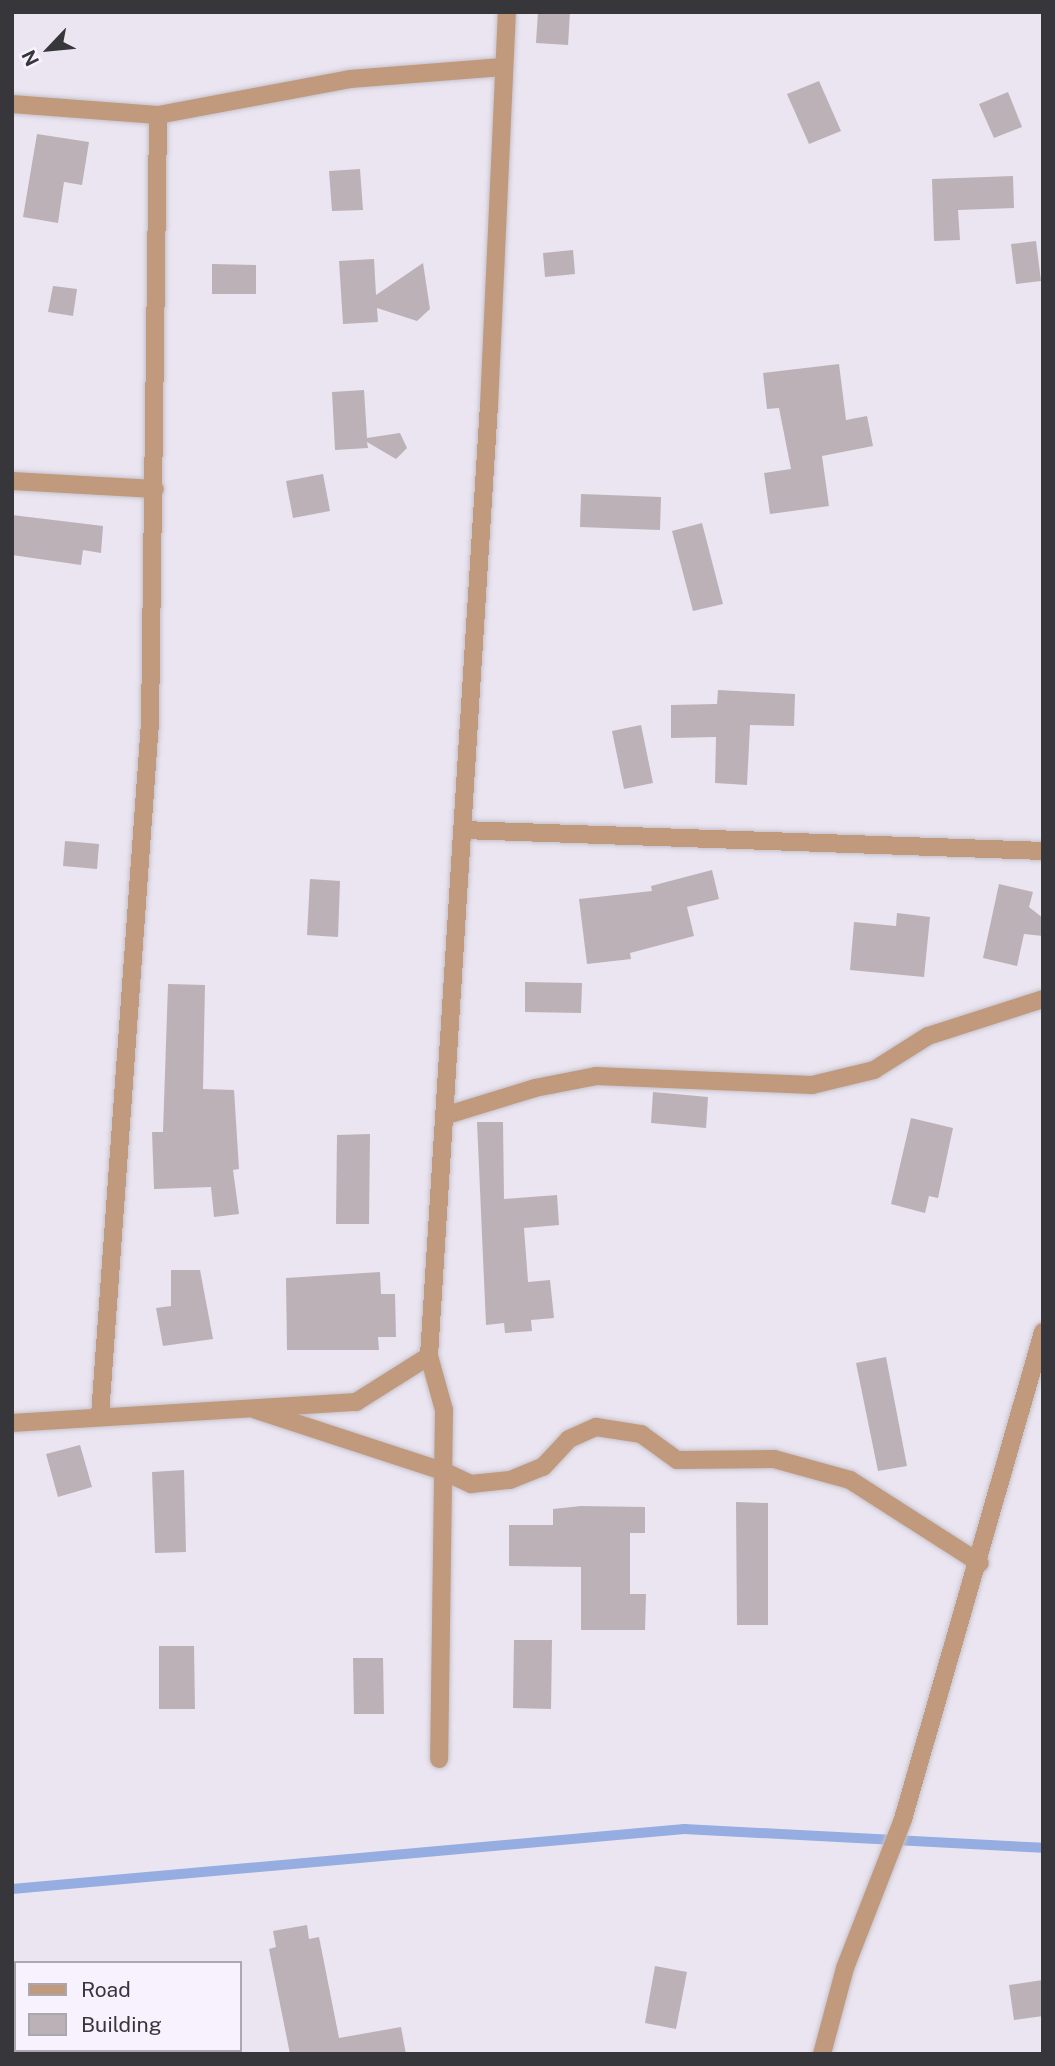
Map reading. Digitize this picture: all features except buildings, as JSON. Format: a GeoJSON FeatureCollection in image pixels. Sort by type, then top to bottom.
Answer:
{"type":"FeatureCollection","features":[{"type":"Feature","properties":{"kind":"street"},"geometry":{"type":"LineString","coordinates":[[439,1759],[444,1410],[429,1356],[489,406],[507,12]]}},
{"type":"Feature","properties":{"kind":"street"},"geometry":{"type":"LineString","coordinates":[[12,104],[158,115],[350,79],[503,67]]}},
{"type":"Feature","properties":{"kind":"street"},"geometry":{"type":"LineString","coordinates":[[100,1415],[150,722],[158,115]]}},
{"type":"Feature","properties":{"kind":"street"},"geometry":{"type":"LineString","coordinates":[[12,481],[155,489]]}},
{"type":"Feature","properties":{"kind":"street"},"geometry":{"type":"LineString","coordinates":[[463,830],[1043,851]]}},
{"type":"Feature","properties":{"kind":"street"},"geometry":{"type":"LineString","coordinates":[[444,1116],[535,1088],[596,1076],[812,1085],[874,1070],[928,1035],[1043,999]]}},
{"type":"Feature","properties":{"kind":"street"},"geometry":{"type":"LineString","coordinates":[[822,2054],[845,1968],[903,1819],[980,1563],[1043,1332]]}},
{"type":"Feature","properties":{"kind":"street"},"geometry":{"type":"LineString","coordinates":[[12,1423],[100,1415],[356,1402],[429,1356]]}},
{"type":"Feature","properties":{"kind":"street"},"geometry":{"type":"LineString","coordinates":[[248,1407],[443,1471],[471,1484],[510,1480],[543,1467],[569,1438],[596,1427],[641,1434],[677,1460],[774,1459],[850,1480],[980,1563]]}},
{"type":"Feature","properties":{"kind":"waterway"},"geometry":{"type":"LineString","coordinates":[[12,1889],[684,1829],[1043,1848]]}}]}
